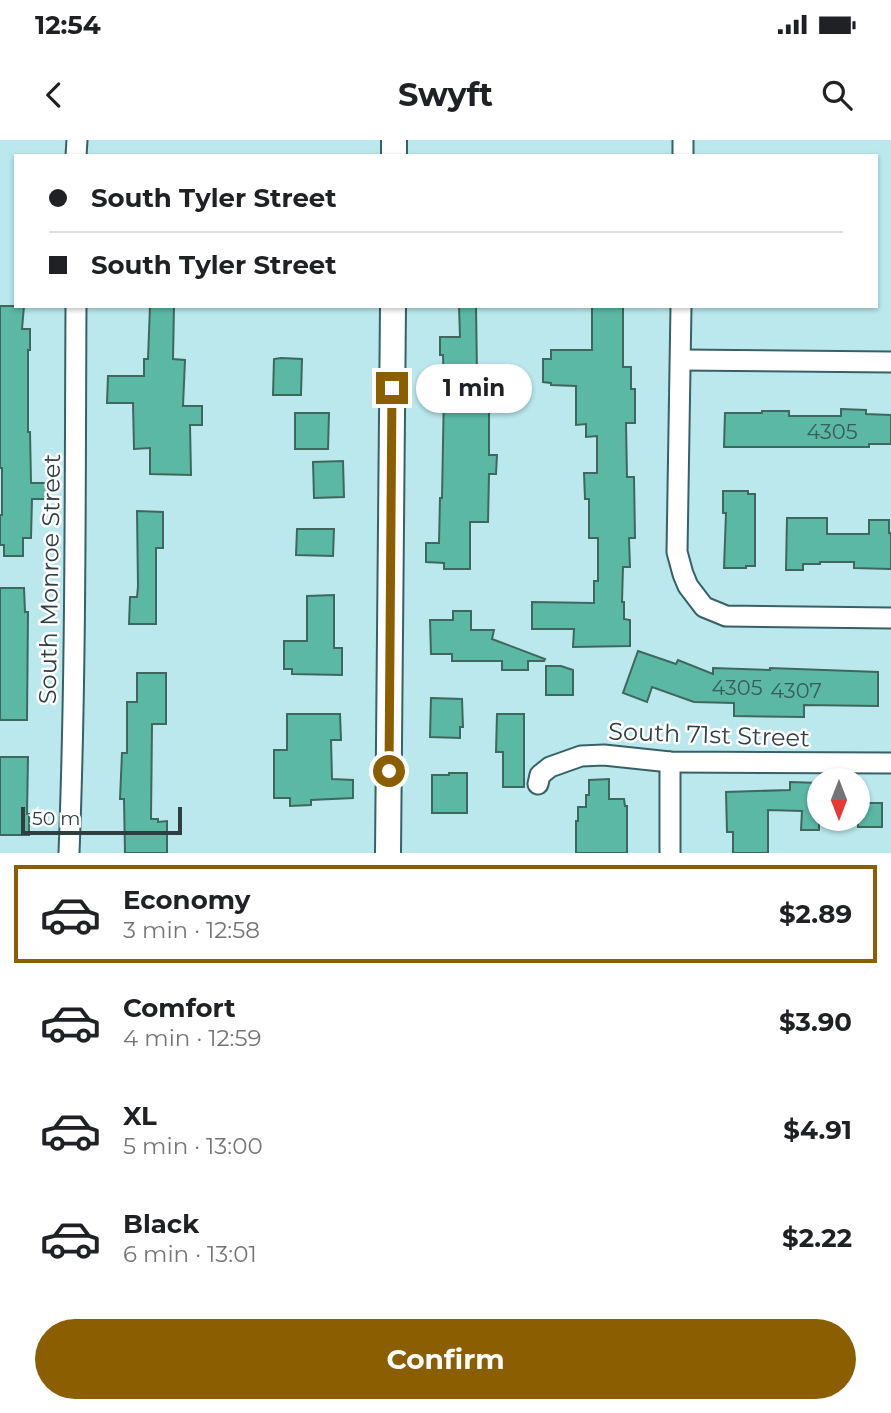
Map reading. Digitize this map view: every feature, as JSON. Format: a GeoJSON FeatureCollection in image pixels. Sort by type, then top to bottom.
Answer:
{"type":"FeatureCollection","features":[{"type":"Feature","properties":{"kind":"street","name":"South Monroe Street"},"geometry":{"type":"LineString","coordinates":[[69,853],[74,636],[76,308]]}},
{"type":"Feature","properties":{"kind":"street"},"geometry":{"type":"LineString","coordinates":[[388,853],[393,308]]}},
{"type":"Feature","properties":{"kind":"street"},"geometry":{"type":"LineString","coordinates":[[681,308],[677,552],[688,586],[704,607],[726,616],[891,618]]}},
{"type":"Feature","properties":{"kind":"street"},"geometry":{"type":"LineString","coordinates":[[681,360],[891,362]]}},
{"type":"Feature","properties":{"kind":"street","name":"South 71st Street"},"geometry":{"type":"LineString","coordinates":[[537,784],[540,775],[550,767],[581,756],[604,755],[670,762],[891,763]]}},
{"type":"Feature","properties":{"kind":"street"},"geometry":{"type":"LineString","coordinates":[[670,762],[670,853]]}},
{"type":"Feature","properties":{"kind":"building"},"geometry":{"type":"Polygon","coordinates":[[[0,306],[14,306],[24,308],[22,329],[30,329],[28,432],[31,483],[47,483],[47,499],[32,499],[31,538],[23,538],[23,556],[4,556],[4,545],[0,545],[0,306]]]}},
{"type":"Feature","properties":{"kind":"building"},"geometry":{"type":"Polygon","coordinates":[[[150,308],[174,308],[173,359],[185,360],[183,406],[202,406],[202,425],[190,425],[191,475],[150,474],[150,448],[134,449],[133,403],[107,403],[108,376],[144,376],[144,359],[148,359],[150,308]]]}},
{"type":"Feature","properties":{"kind":"building"},"geometry":{"type":"Polygon","coordinates":[[[459,308],[476,308],[477,375],[485,375],[485,407],[489,407],[489,455],[497,455],[496,474],[489,474],[488,522],[470,522],[470,569],[444,569],[444,563],[426,562],[426,543],[439,543],[442,498],[444,389],[440,337],[460,337],[459,308]]]}},
{"type":"Feature","properties":{"kind":"building"},"geometry":{"type":"Polygon","coordinates":[[[592,308],[623,308],[623,367],[631,367],[631,389],[635,389],[635,423],[626,423],[627,477],[634,477],[635,538],[629,538],[630,567],[623,567],[622,602],[624,619],[630,620],[630,646],[573,647],[574,629],[532,629],[532,602],[594,603],[594,581],[598,581],[598,538],[589,538],[589,499],[585,499],[584,473],[597,473],[597,436],[586,437],[586,424],[576,425],[576,386],[543,382],[543,359],[551,359],[551,350],[592,350],[592,308]]]}},
{"type":"Feature","properties":{"kind":"building"},"geometry":{"type":"Polygon","coordinates":[[[274,359],[302,359],[301,395],[273,395],[274,359]]]}},
{"type":"Feature","properties":{"kind":"building"},"geometry":{"type":"Polygon","coordinates":[[[841,409],[891,415],[891,444],[869,444],[869,447],[724,447],[725,413],[789,411],[789,416],[841,416],[841,409]]]}},
{"type":"Feature","properties":{"kind":"building"},"geometry":{"type":"Polygon","coordinates":[[[295,413],[329,413],[328,449],[295,449],[295,413]]]}},
{"type":"Feature","properties":{"kind":"building"},"geometry":{"type":"Polygon","coordinates":[[[343,461],[344,497],[314,498],[313,462],[343,461]]]}},
{"type":"Feature","properties":{"kind":"building"},"geometry":{"type":"Polygon","coordinates":[[[723,491],[748,491],[748,494],[755,494],[755,566],[724,568],[726,513],[723,513],[723,491]]]}},
{"type":"Feature","properties":{"kind":"building"},"geometry":{"type":"Polygon","coordinates":[[[137,511],[163,512],[163,548],[156,548],[156,624],[129,624],[130,597],[137,597],[138,586],[137,511]]]}},
{"type":"Feature","properties":{"kind":"building"},"geometry":{"type":"Polygon","coordinates":[[[787,518],[827,518],[827,534],[869,534],[869,520],[889,520],[891,569],[854,568],[854,562],[820,562],[803,564],[803,570],[786,570],[787,518]]]}},
{"type":"Feature","properties":{"kind":"building"},"geometry":{"type":"Polygon","coordinates":[[[297,529],[334,529],[333,556],[296,555],[297,529]]]}},
{"type":"Feature","properties":{"kind":"building"},"geometry":{"type":"Polygon","coordinates":[[[0,588],[24,588],[25,612],[28,612],[27,720],[0,720],[0,588]]]}},
{"type":"Feature","properties":{"kind":"building"},"geometry":{"type":"Polygon","coordinates":[[[334,595],[334,648],[342,648],[342,675],[292,674],[292,669],[284,669],[284,641],[307,641],[307,596],[334,595]]]}},
{"type":"Feature","properties":{"kind":"building"},"geometry":{"type":"Polygon","coordinates":[[[453,611],[471,611],[471,630],[494,630],[492,639],[545,659],[544,661],[528,661],[528,670],[502,670],[502,661],[452,661],[452,654],[431,654],[430,620],[453,620],[453,611]]]}},
{"type":"Feature","properties":{"kind":"building"},"geometry":{"type":"Polygon","coordinates":[[[638,651],[676,664],[678,660],[713,674],[713,668],[878,672],[878,706],[804,705],[804,717],[734,716],[734,703],[694,702],[652,687],[647,702],[623,693],[638,651]]]}},
{"type":"Feature","properties":{"kind":"building"},"geometry":{"type":"Polygon","coordinates":[[[546,666],[561,666],[573,670],[573,695],[546,695],[546,666]]]}},
{"type":"Feature","properties":{"kind":"building"},"geometry":{"type":"Polygon","coordinates":[[[137,673],[166,673],[166,724],[152,724],[151,819],[158,819],[158,822],[167,821],[167,853],[125,853],[124,799],[120,799],[122,753],[127,753],[127,702],[137,702],[137,673]]]}},
{"type":"Feature","properties":{"kind":"building"},"geometry":{"type":"Polygon","coordinates":[[[431,698],[462,699],[463,727],[460,727],[460,738],[430,737],[431,698]]]}},
{"type":"Feature","properties":{"kind":"building"},"geometry":{"type":"Polygon","coordinates":[[[287,714],[340,714],[341,740],[331,740],[332,779],[353,780],[353,798],[311,800],[311,805],[290,806],[290,798],[274,798],[274,750],[287,750],[287,714]]]}},
{"type":"Feature","properties":{"kind":"building"},"geometry":{"type":"Polygon","coordinates":[[[497,714],[524,714],[524,787],[503,787],[503,752],[496,752],[497,714]]]}},
{"type":"Feature","properties":{"kind":"building"},"geometry":{"type":"Polygon","coordinates":[[[0,757],[28,757],[29,835],[0,835],[0,757]]]}},
{"type":"Feature","properties":{"kind":"building"},"geometry":{"type":"Polygon","coordinates":[[[467,773],[467,813],[432,813],[432,775],[467,773]]]}},
{"type":"Feature","properties":{"kind":"building"},"geometry":{"type":"Polygon","coordinates":[[[609,779],[609,799],[624,799],[627,806],[627,853],[576,853],[578,807],[586,807],[589,780],[609,779]]]}},
{"type":"Feature","properties":{"kind":"building"},"geometry":{"type":"Polygon","coordinates":[[[790,782],[807,783],[807,830],[801,830],[802,811],[768,810],[768,853],[733,853],[733,832],[727,832],[726,792],[790,790],[790,782]]]}},
{"type":"Feature","properties":{"kind":"building"},"geometry":{"type":"Polygon","coordinates":[[[870,803],[882,803],[882,827],[870,827],[870,803]]]}},
{"type":"Feature","properties":{"kind":"route"},"geometry":{"type":"LineString","coordinates":[[389,771],[392,388]]}}]}
